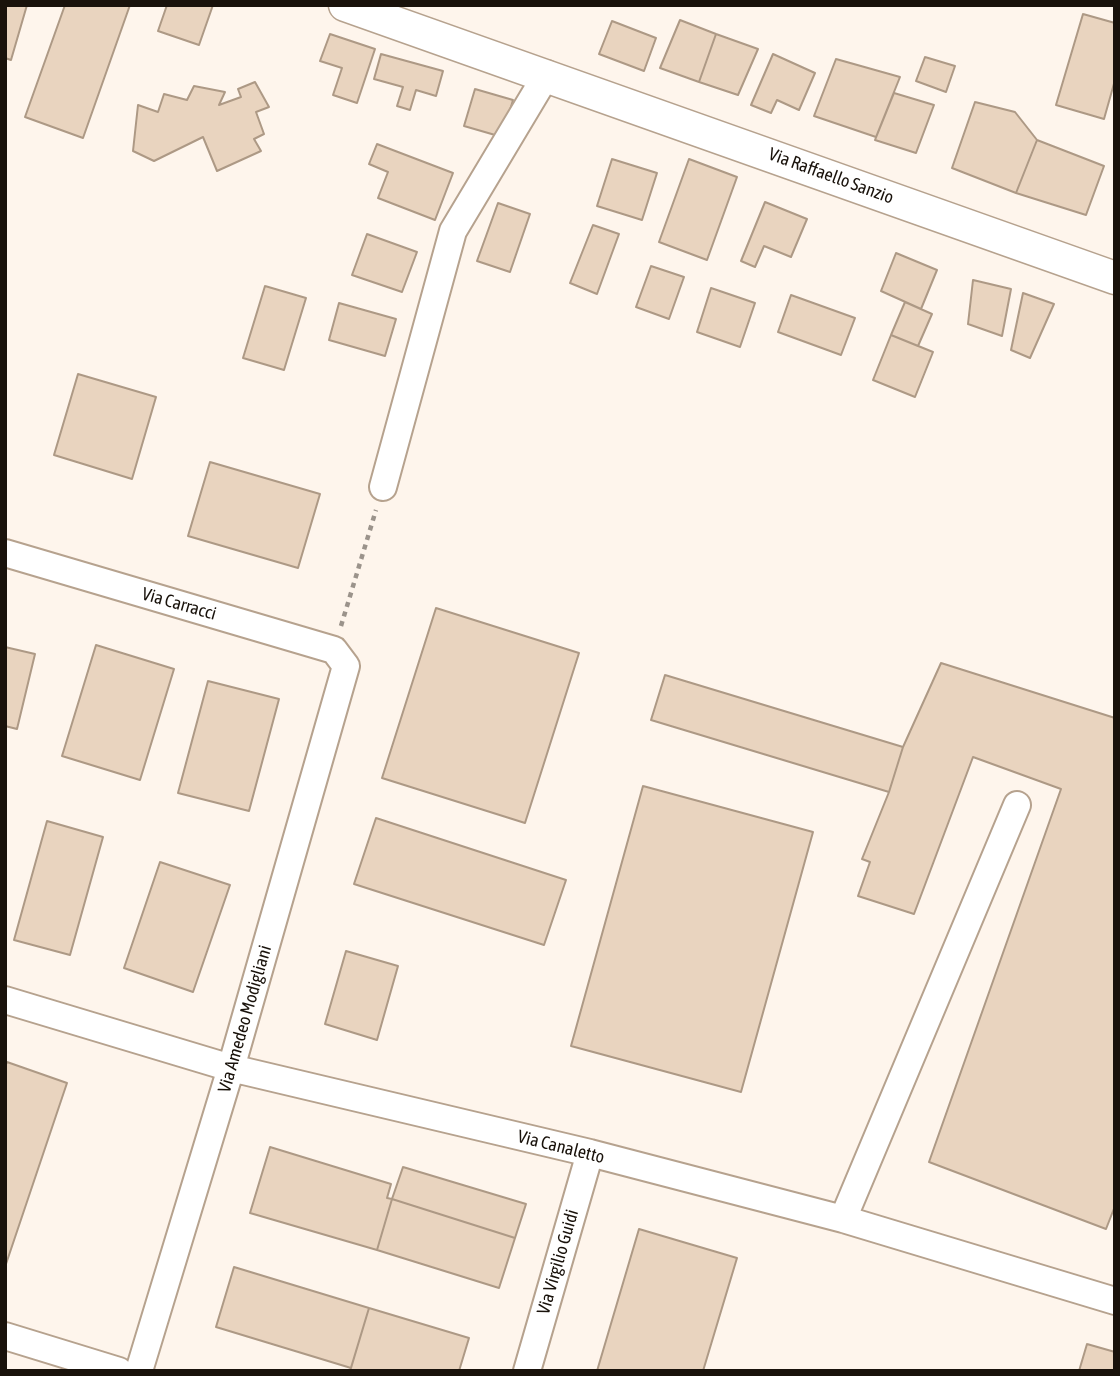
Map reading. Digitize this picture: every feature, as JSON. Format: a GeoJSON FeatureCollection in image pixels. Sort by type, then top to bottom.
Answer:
{"type":"FeatureCollection","features":[{"type":"Feature","properties":{"kind":"main road","name":"Via Raffaello Sanzio"},"geometry":{"type":"LineString","coordinates":[[345,5],[379,11],[1115,278]]}},
{"type":"Feature","properties":{"kind":"street"},"geometry":{"type":"LineString","coordinates":[[383,487],[453,231],[547,74]]}},
{"type":"Feature","properties":{"kind":"street","name":"Via Carracci"},"geometry":{"type":"LineString","coordinates":[[5,553],[340,658]]}},
{"type":"Feature","properties":{"kind":"street","name":"Via Amedeo Modigliani"},"geometry":{"type":"LineString","coordinates":[[139,1371],[231,1068],[340,658]]}},
{"type":"Feature","properties":{"kind":"street"},"geometry":{"type":"LineString","coordinates":[[843,1219],[1017,805]]}},
{"type":"Feature","properties":{"kind":"street","name":"Via Canaletto"},"geometry":{"type":"LineString","coordinates":[[5,1000],[231,1068],[590,1153],[843,1219],[1115,1301]]}},
{"type":"Feature","properties":{"kind":"street","name":"Via Virgilio Guidi"},"geometry":{"type":"LineString","coordinates":[[527,1371],[590,1153]]}},
{"type":"Feature","properties":{"kind":"street"},"geometry":{"type":"LineString","coordinates":[[5,1336],[119,1371]]}},
{"type":"Feature","properties":{"kind":"path"},"geometry":{"type":"LineString","coordinates":[[340,658],[383,487]]}},
{"type":"Feature","properties":{"kind":"building"},"geometry":{"type":"Polygon","coordinates":[[[5,5],[27,5],[11,60],[5,58],[5,5]]]}},
{"type":"Feature","properties":{"kind":"building"},"geometry":{"type":"Polygon","coordinates":[[[65,5],[130,5],[83,138],[25,117],[65,5]]]}},
{"type":"Feature","properties":{"kind":"building"},"geometry":{"type":"Polygon","coordinates":[[[167,5],[213,5],[199,45],[158,31],[167,5]]]}},
{"type":"Feature","properties":{"kind":"building"},"geometry":{"type":"Polygon","coordinates":[[[1083,14],[1115,23],[1115,80],[1104,119],[1056,105],[1083,14]]]}},
{"type":"Feature","properties":{"kind":"building"},"geometry":{"type":"Polygon","coordinates":[[[680,20],[716,34],[699,82],[660,68],[680,20]]]}},
{"type":"Feature","properties":{"kind":"building"},"geometry":{"type":"Polygon","coordinates":[[[612,21],[656,38],[644,71],[599,54],[612,21]]]}},
{"type":"Feature","properties":{"kind":"building"},"geometry":{"type":"Polygon","coordinates":[[[330,34],[375,49],[357,103],[333,95],[342,68],[320,61],[330,34]]]}},
{"type":"Feature","properties":{"kind":"building"},"geometry":{"type":"Polygon","coordinates":[[[716,34],[758,49],[738,95],[699,82],[716,34]]]}},
{"type":"Feature","properties":{"kind":"building"},"geometry":{"type":"Polygon","coordinates":[[[381,54],[443,71],[436,96],[416,90],[410,110],[397,106],[403,87],[374,79],[381,54]]]}},
{"type":"Feature","properties":{"kind":"building"},"geometry":{"type":"Polygon","coordinates":[[[773,54],[815,73],[799,110],[777,100],[771,113],[751,105],[773,54]]]}},
{"type":"Feature","properties":{"kind":"building"},"geometry":{"type":"Polygon","coordinates":[[[925,57],[955,66],[946,92],[916,81],[925,57]]]}},
{"type":"Feature","properties":{"kind":"building"},"geometry":{"type":"Polygon","coordinates":[[[836,59],[900,77],[876,137],[814,116],[836,59]]]}},
{"type":"Feature","properties":{"kind":"building"},"geometry":{"type":"Polygon","coordinates":[[[255,82],[269,107],[256,112],[264,134],[254,139],[261,151],[217,171],[203,137],[154,161],[133,151],[138,105],[158,112],[164,94],[187,100],[194,86],[225,92],[219,105],[241,97],[238,89],[255,82]]]}},
{"type":"Feature","properties":{"kind":"building"},"geometry":{"type":"Polygon","coordinates":[[[475,89],[513,100],[502,137],[464,126],[475,89]]]}},
{"type":"Feature","properties":{"kind":"building"},"geometry":{"type":"Polygon","coordinates":[[[894,93],[934,105],[916,153],[875,140],[894,93]]]}},
{"type":"Feature","properties":{"kind":"building"},"geometry":{"type":"Polygon","coordinates":[[[975,102],[1015,112],[1037,140],[1016,193],[952,168],[975,102]]]}},
{"type":"Feature","properties":{"kind":"building"},"geometry":{"type":"Polygon","coordinates":[[[1037,140],[1104,166],[1086,215],[1016,193],[1037,140]]]}},
{"type":"Feature","properties":{"kind":"building"},"geometry":{"type":"Polygon","coordinates":[[[377,144],[453,173],[435,220],[378,198],[388,172],[369,164],[377,144]]]}},
{"type":"Feature","properties":{"kind":"building"},"geometry":{"type":"Polygon","coordinates":[[[612,159],[657,173],[642,220],[597,206],[612,159]]]}},
{"type":"Feature","properties":{"kind":"building"},"geometry":{"type":"Polygon","coordinates":[[[689,159],[737,177],[707,260],[659,242],[689,159]]]}},
{"type":"Feature","properties":{"kind":"building"},"geometry":{"type":"Polygon","coordinates":[[[765,202],[807,219],[791,257],[764,246],[755,267],[741,261],[765,202]]]}},
{"type":"Feature","properties":{"kind":"building"},"geometry":{"type":"Polygon","coordinates":[[[498,203],[530,214],[510,272],[477,261],[498,203]]]}},
{"type":"Feature","properties":{"kind":"building"},"geometry":{"type":"Polygon","coordinates":[[[593,225],[619,234],[597,294],[570,283],[593,225]]]}},
{"type":"Feature","properties":{"kind":"building"},"geometry":{"type":"Polygon","coordinates":[[[367,234],[417,252],[402,292],[352,275],[367,234]]]}},
{"type":"Feature","properties":{"kind":"building"},"geometry":{"type":"Polygon","coordinates":[[[896,253],[937,270],[921,309],[881,291],[896,253]]]}},
{"type":"Feature","properties":{"kind":"building"},"geometry":{"type":"Polygon","coordinates":[[[651,266],[684,277],[669,319],[636,307],[651,266]]]}},
{"type":"Feature","properties":{"kind":"building"},"geometry":{"type":"Polygon","coordinates":[[[973,280],[1011,289],[1002,336],[968,324],[973,280]]]}},
{"type":"Feature","properties":{"kind":"building"},"geometry":{"type":"Polygon","coordinates":[[[265,286],[306,298],[284,370],[243,358],[265,286]]]}},
{"type":"Feature","properties":{"kind":"building"},"geometry":{"type":"Polygon","coordinates":[[[711,288],[755,303],[740,347],[697,332],[711,288]]]}},
{"type":"Feature","properties":{"kind":"building"},"geometry":{"type":"Polygon","coordinates":[[[1023,293],[1054,304],[1030,358],[1011,350],[1023,293]]]}},
{"type":"Feature","properties":{"kind":"building"},"geometry":{"type":"Polygon","coordinates":[[[791,295],[855,318],[841,355],[778,332],[791,295]]]}},
{"type":"Feature","properties":{"kind":"building"},"geometry":{"type":"Polygon","coordinates":[[[905,302],[932,314],[918,346],[891,335],[905,302]]]}},
{"type":"Feature","properties":{"kind":"building"},"geometry":{"type":"Polygon","coordinates":[[[339,303],[396,319],[385,356],[329,340],[339,303]]]}},
{"type":"Feature","properties":{"kind":"building"},"geometry":{"type":"Polygon","coordinates":[[[891,335],[933,352],[915,397],[873,380],[891,335]]]}},
{"type":"Feature","properties":{"kind":"building"},"geometry":{"type":"Polygon","coordinates":[[[78,374],[156,397],[132,479],[54,455],[78,374]]]}},
{"type":"Feature","properties":{"kind":"building"},"geometry":{"type":"Polygon","coordinates":[[[210,462],[320,494],[298,568],[188,536],[210,462]]]}},
{"type":"Feature","properties":{"kind":"building"},"geometry":{"type":"Polygon","coordinates":[[[436,608],[579,653],[525,823],[382,778],[436,608]]]}},
{"type":"Feature","properties":{"kind":"building"},"geometry":{"type":"Polygon","coordinates":[[[96,645],[174,669],[140,780],[62,756],[96,645]]]}},
{"type":"Feature","properties":{"kind":"building"},"geometry":{"type":"Polygon","coordinates":[[[5,647],[35,654],[17,729],[5,726],[5,647]]]}},
{"type":"Feature","properties":{"kind":"building"},"geometry":{"type":"Polygon","coordinates":[[[941,663],[1115,718],[1115,1206],[1106,1229],[929,1162],[1061,789],[973,757],[914,914],[858,896],[870,862],[862,859],[889,792],[903,747],[941,663]]]}},
{"type":"Feature","properties":{"kind":"building"},"geometry":{"type":"Polygon","coordinates":[[[665,675],[903,747],[889,792],[651,720],[665,675]]]}},
{"type":"Feature","properties":{"kind":"building"},"geometry":{"type":"Polygon","coordinates":[[[208,681],[279,699],[249,811],[178,793],[208,681]]]}},
{"type":"Feature","properties":{"kind":"building"},"geometry":{"type":"Polygon","coordinates":[[[643,786],[813,832],[741,1092],[571,1046],[643,786]]]}},
{"type":"Feature","properties":{"kind":"building"},"geometry":{"type":"Polygon","coordinates":[[[376,818],[566,880],[544,945],[354,884],[376,818]]]}},
{"type":"Feature","properties":{"kind":"building"},"geometry":{"type":"Polygon","coordinates":[[[47,821],[103,837],[70,955],[14,940],[47,821]]]}},
{"type":"Feature","properties":{"kind":"building"},"geometry":{"type":"Polygon","coordinates":[[[160,862],[230,885],[193,992],[124,968],[160,862]]]}},
{"type":"Feature","properties":{"kind":"building"},"geometry":{"type":"Polygon","coordinates":[[[346,951],[398,966],[377,1040],[325,1024],[346,951]]]}},
{"type":"Feature","properties":{"kind":"building"},"geometry":{"type":"Polygon","coordinates":[[[7,1062],[67,1083],[6,1264],[5,1067],[7,1062]]]}},
{"type":"Feature","properties":{"kind":"building"},"geometry":{"type":"Polygon","coordinates":[[[270,1147],[391,1184],[387,1198],[392,1199],[377,1250],[250,1213],[270,1147]]]}},
{"type":"Feature","properties":{"kind":"building"},"geometry":{"type":"Polygon","coordinates":[[[403,1167],[526,1204],[515,1238],[392,1199],[403,1167]]]}},
{"type":"Feature","properties":{"kind":"building"},"geometry":{"type":"Polygon","coordinates":[[[392,1199],[515,1238],[499,1288],[377,1250],[392,1199]]]}},
{"type":"Feature","properties":{"kind":"building"},"geometry":{"type":"Polygon","coordinates":[[[639,1229],[737,1258],[703,1371],[597,1371],[639,1229]]]}},
{"type":"Feature","properties":{"kind":"building"},"geometry":{"type":"Polygon","coordinates":[[[234,1267],[369,1308],[351,1368],[216,1327],[234,1267]]]}},
{"type":"Feature","properties":{"kind":"building"},"geometry":{"type":"Polygon","coordinates":[[[369,1308],[469,1338],[459,1371],[350,1371],[369,1308]]]}},
{"type":"Feature","properties":{"kind":"building"},"geometry":{"type":"Polygon","coordinates":[[[1087,1344],[1115,1352],[1115,1371],[1079,1371],[1087,1344]]]}}]}
